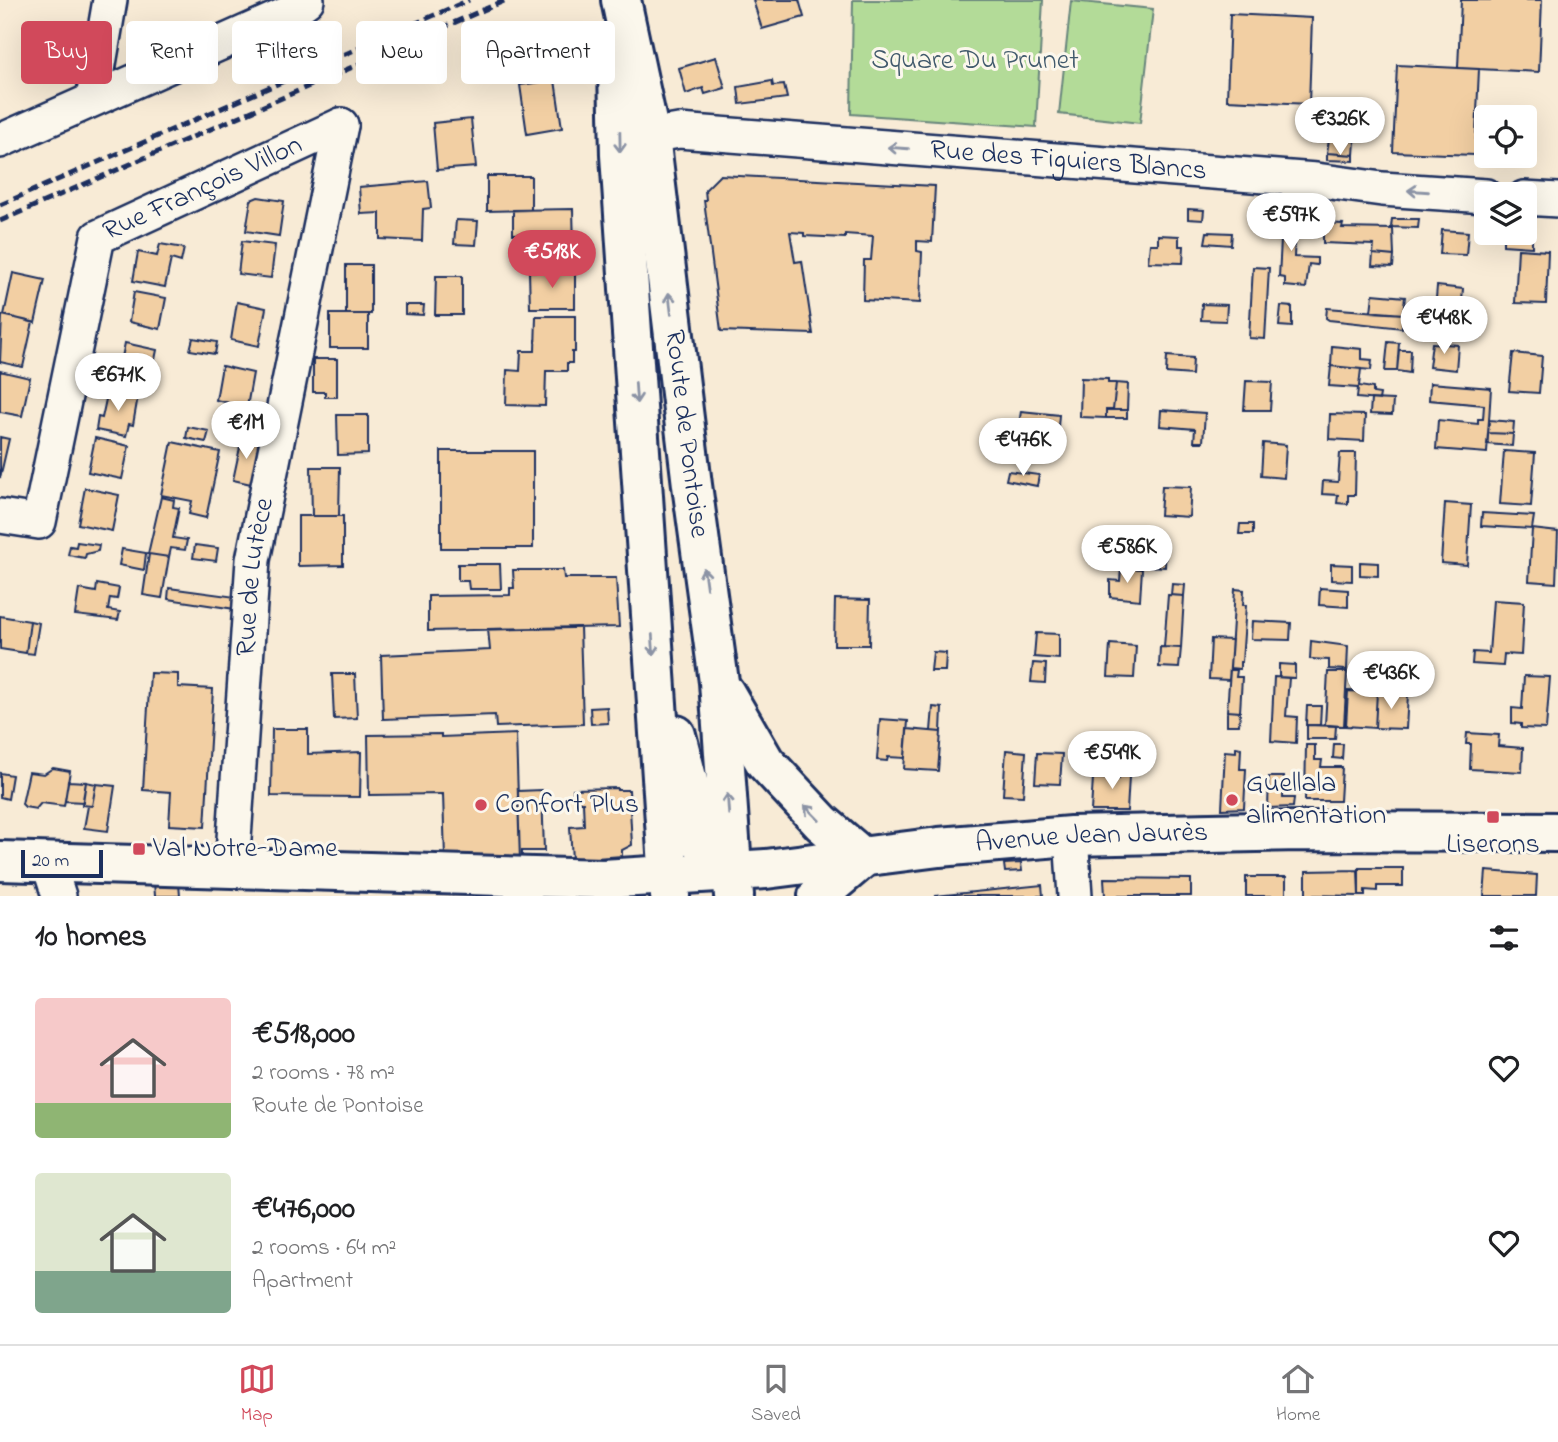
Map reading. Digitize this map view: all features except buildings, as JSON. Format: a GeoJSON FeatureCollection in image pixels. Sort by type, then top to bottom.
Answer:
{"type":"FeatureCollection","features":[{"type":"Feature","properties":{"kind":"main road","name":"Route de Pontoise"},"geometry":{"type":"LineString","coordinates":[[619,0],[650,136],[692,485],[719,681],[733,884]]}},
{"type":"Feature","properties":{"kind":"main road","name":"Route de Pontoise"},"geometry":{"type":"LineString","coordinates":[[619,0],[620,155],[670,891]]}},
{"type":"Feature","properties":{"kind":"main road"},"geometry":{"type":"LineString","coordinates":[[719,681],[765,762],[822,823],[863,858],[818,896]]}},
{"type":"Feature","properties":{"kind":"main road"},"geometry":{"type":"LineString","coordinates":[[657,705],[677,736],[690,789],[692,833],[733,884]]}},
{"type":"Feature","properties":{"kind":"main road","name":"Avenue Jean Jaurès"},"geometry":{"type":"LineString","coordinates":[[0,861],[53,879],[232,868],[603,879],[670,891],[733,884],[863,858],[939,847],[1071,836],[1301,831],[1558,832]]}},
{"type":"Feature","properties":{"kind":"street"},"geometry":{"type":"LineString","coordinates":[[93,100],[110,0]]}},
{"type":"Feature","properties":{"kind":"street"},"geometry":{"type":"LineString","coordinates":[[0,141],[289,13],[307,0]]}},
{"type":"Feature","properties":{"kind":"street","name":"Rue François Villon"},"geometry":{"type":"LineString","coordinates":[[0,516],[38,522],[99,237],[341,125]]}},
{"type":"Feature","properties":{"kind":"street","name":"Rue de Lutèce"},"geometry":{"type":"LineString","coordinates":[[232,868],[253,560],[341,125]]}},
{"type":"Feature","properties":{"kind":"street","name":"Rue des Figuiers Blancs"},"geometry":{"type":"LineString","coordinates":[[650,136],[679,131],[1316,180],[1382,189],[1474,195]]}},
{"type":"Feature","properties":{"kind":"street"},"geometry":{"type":"LineString","coordinates":[[1537,199],[1558,200]]}},
{"type":"Feature","properties":{"kind":"street"},"geometry":{"type":"LineString","coordinates":[[1071,836],[1075,896]]}},
{"type":"Feature","properties":{"kind":"green space","name":"Square Du Prunet"},"geometry":{"type":"Polygon","coordinates":[[[853,0],[1043,0],[1036,127],[851,114],[853,0]]]}},
{"type":"Feature","properties":{"kind":"green space"},"geometry":{"type":"Polygon","coordinates":[[[1071,1],[1153,9],[1140,123],[1059,114],[1071,1]]]}},
{"type":"Feature","properties":{"kind":"railway"},"geometry":{"type":"LineString","coordinates":[[0,205],[469,0]]}},
{"type":"Feature","properties":{"kind":"railway"},"geometry":{"type":"LineString","coordinates":[[0,221],[506,0]]}},
{"type":"Feature","properties":{"kind":"place","name":"Guellala alimentation"},"geometry":{"type":"Point","coordinates":[1232,800]}},
{"type":"Feature","properties":{"kind":"place","name":"Confort Plus"},"geometry":{"type":"Point","coordinates":[481,805]}},
{"type":"Feature","properties":{"kind":"place","name":"Liserons"},"geometry":{"type":"Point","coordinates":[1493,817]}},
{"type":"Feature","properties":{"kind":"place","name":"Val Notre-Dame"},"geometry":{"type":"Point","coordinates":[139,849]}}]}
